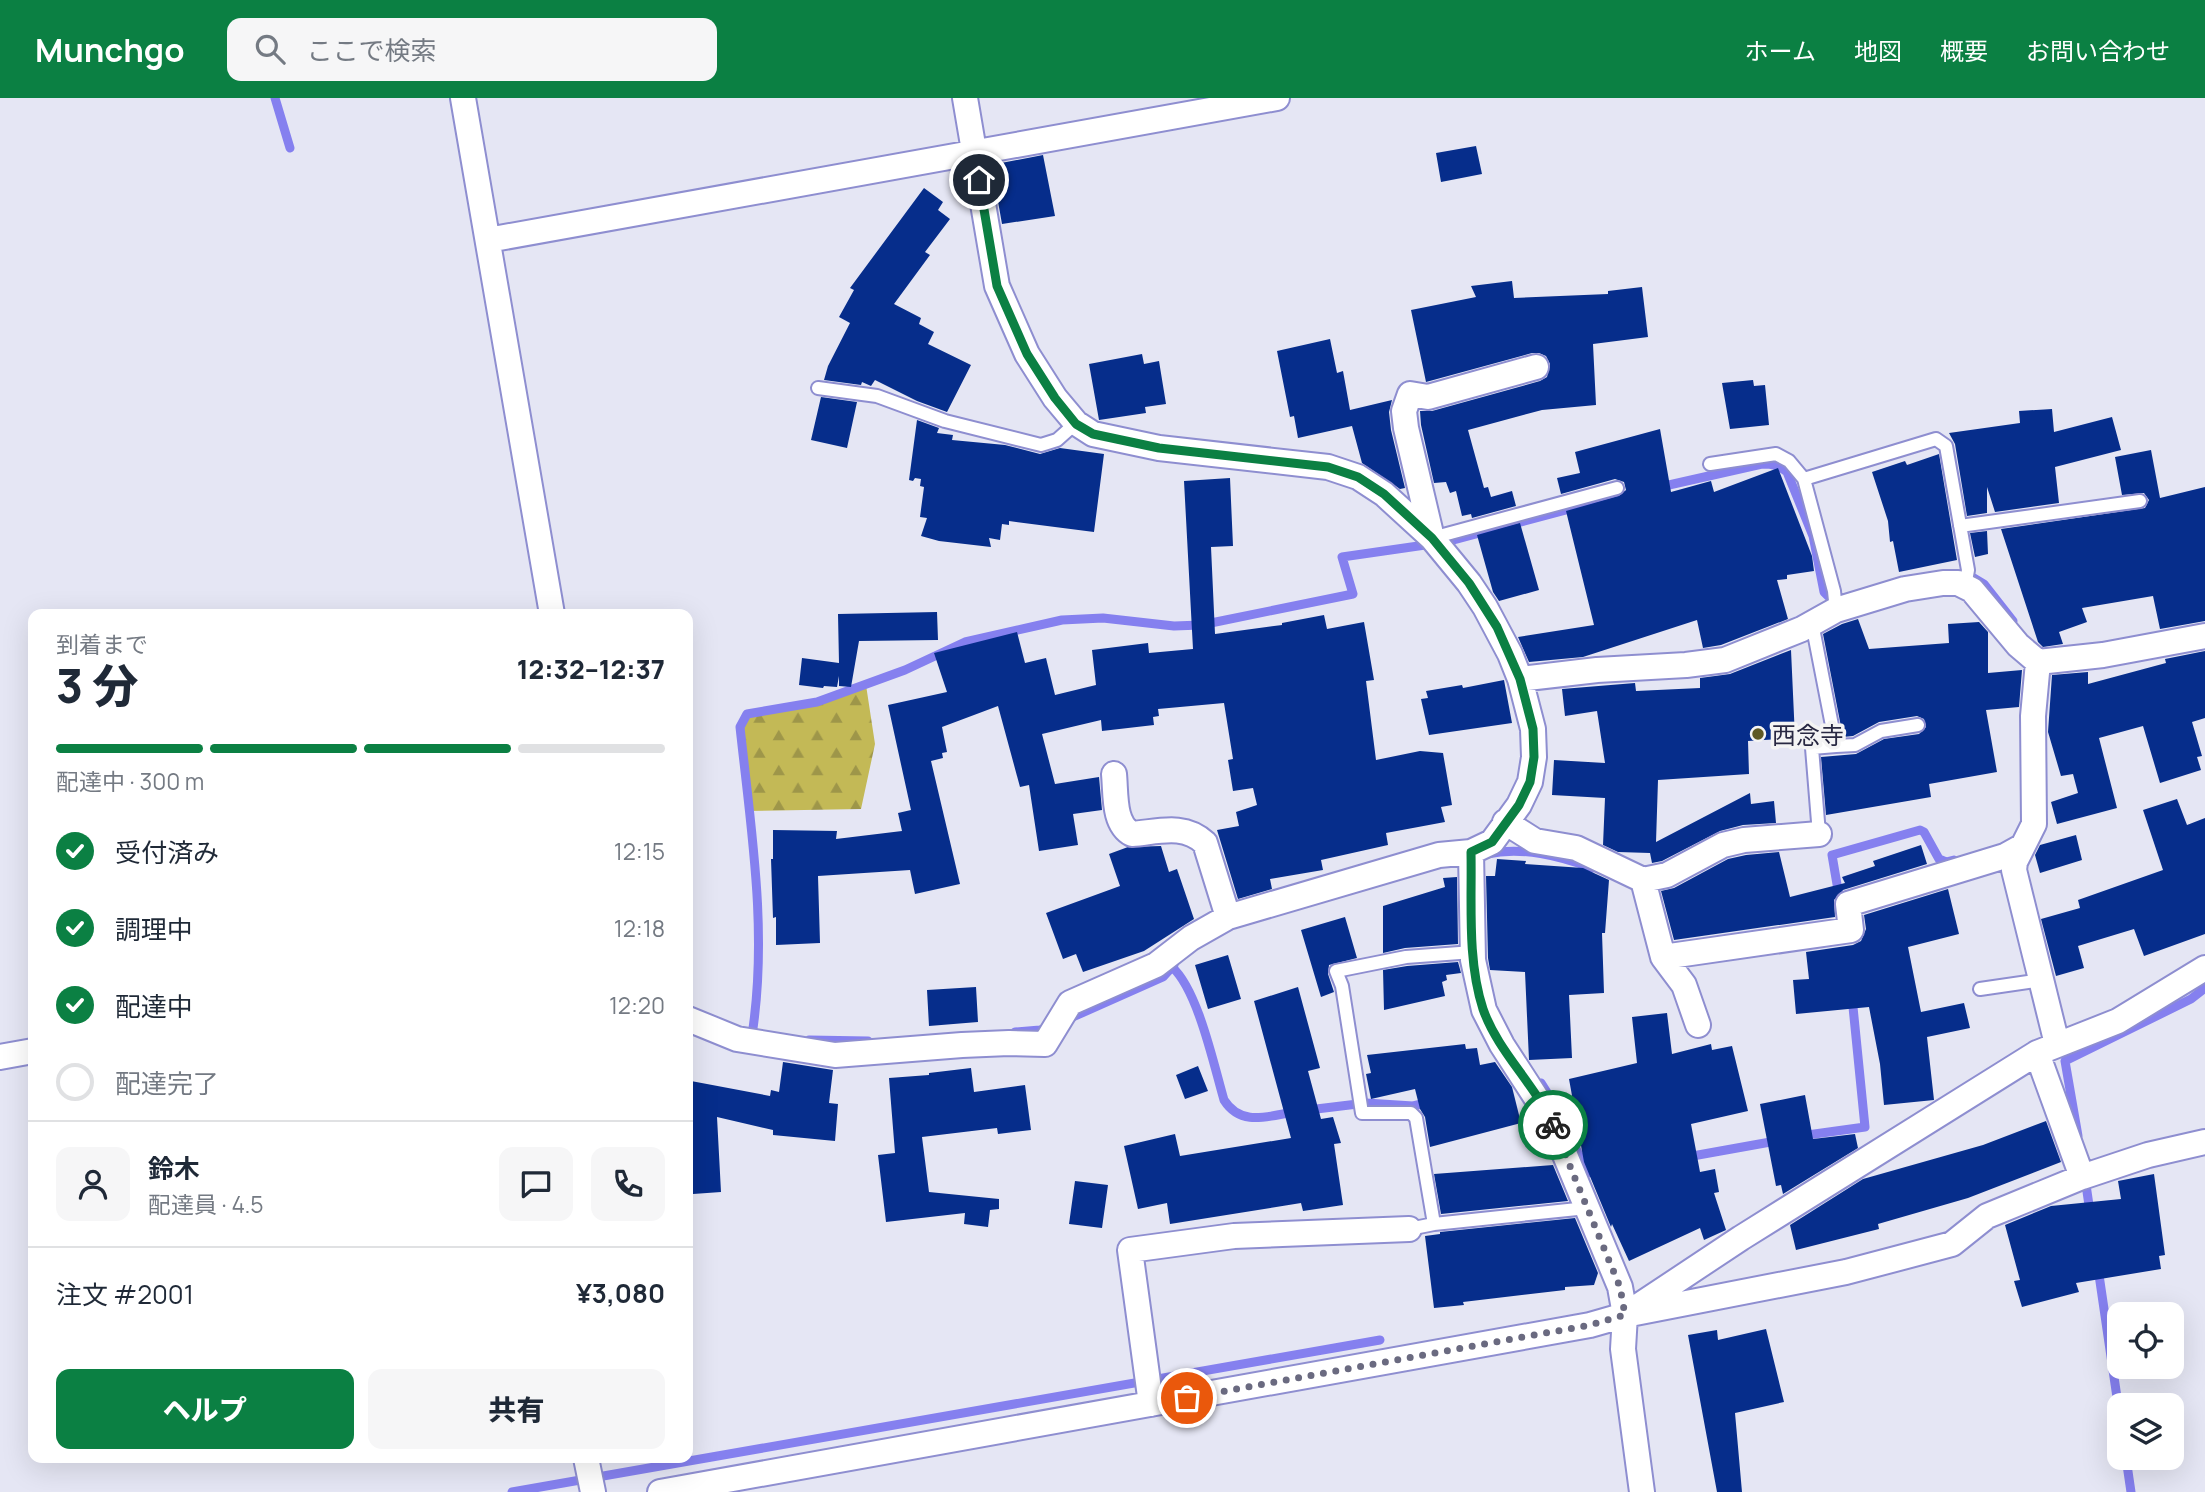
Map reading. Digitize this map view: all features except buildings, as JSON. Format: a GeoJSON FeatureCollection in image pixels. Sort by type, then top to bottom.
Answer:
{"type":"FeatureCollection","features":[{"type":"Feature","properties":{"kind":"street"},"geometry":{"type":"LineString","coordinates":[[463,98],[551,609]]}},
{"type":"Feature","properties":{"kind":"street"},"geometry":{"type":"LineString","coordinates":[[693,1021],[737,1039],[835,1055],[962,1045],[1045,1044],[1070,1003],[1156,965],[1191,937],[1228,917],[1439,855],[1471,852],[1492,842],[1519,805],[1530,782],[1534,757],[1533,729],[1520,679],[1510,654],[1469,583],[1432,538],[1384,494],[1358,477],[1328,467],[1159,448],[1093,434],[1076,424],[1055,398],[1027,354],[997,286],[965,98]]}},
{"type":"Feature","properties":{"kind":"street"},"geometry":{"type":"LineString","coordinates":[[488,240],[1277,98]]}},
{"type":"Feature","properties":{"kind":"street"},"geometry":{"type":"LineString","coordinates":[[1432,538],[1406,428],[1404,411],[1410,394],[1428,397],[1536,367]]}},
{"type":"Feature","properties":{"kind":"street"},"geometry":{"type":"LineString","coordinates":[[1520,679],[1725,660],[1836,610],[1905,589],[1943,583],[1958,583],[1972,590],[2018,645],[2038,662],[2103,655],[2205,636]]}},
{"type":"Feature","properties":{"kind":"street"},"geometry":{"type":"LineString","coordinates":[[2038,662],[2034,716],[2034,824],[2015,862],[2014,870],[2042,980],[2047,1049],[2082,1177]]}},
{"type":"Feature","properties":{"kind":"street"},"geometry":{"type":"LineString","coordinates":[[1114,774],[1119,825],[1126,831],[1132,834],[1184,830],[1195,834],[1205,843],[1228,917]]}},
{"type":"Feature","properties":{"kind":"street"},"geometry":{"type":"LineString","coordinates":[[1506,822],[1535,841],[1576,848],[1643,880],[1667,875],[1723,845],[1744,840],[1819,834]]}},
{"type":"Feature","properties":{"kind":"street"},"geometry":{"type":"LineString","coordinates":[[1663,957],[1851,930],[1848,904],[2005,856],[2024,846]]}},
{"type":"Feature","properties":{"kind":"street"},"geometry":{"type":"LineString","coordinates":[[1471,852],[1473,952],[1484,1010],[1502,1045],[1550,1119],[1620,1287],[1625,1315],[1623,1349],[1642,1492]]}},
{"type":"Feature","properties":{"kind":"street"},"geometry":{"type":"LineString","coordinates":[[1643,880],[1663,957],[1684,985],[1698,1025]]}},
{"type":"Feature","properties":{"kind":"street"},"geometry":{"type":"LineString","coordinates":[[1625,1315],[1741,1238],[2047,1049],[2118,1021],[2205,968]]}},
{"type":"Feature","properties":{"kind":"street"},"geometry":{"type":"LineString","coordinates":[[0,1057],[28,1052]]}},
{"type":"Feature","properties":{"kind":"street"},"geometry":{"type":"LineString","coordinates":[[660,1492],[1149,1390],[1590,1325],[1625,1315],[1846,1272],[1952,1244],[1987,1216],[2082,1177],[2148,1155],[2205,1142]]}},
{"type":"Feature","properties":{"kind":"street"},"geometry":{"type":"LineString","coordinates":[[1149,1390],[1130,1250],[1234,1236],[1409,1229]]}},
{"type":"Feature","properties":{"kind":"lane"},"geometry":{"type":"LineString","coordinates":[[818,388],[877,396],[945,421],[1041,445],[1058,440],[1076,424]]}},
{"type":"Feature","properties":{"kind":"lane"},"geometry":{"type":"LineString","coordinates":[[1804,480],[1936,439],[1946,446],[1968,570],[1965,586]]}},
{"type":"Feature","properties":{"kind":"lane"},"geometry":{"type":"LineString","coordinates":[[1710,464],[1776,454],[1789,461],[1804,480],[1834,591],[1836,610]]}},
{"type":"Feature","properties":{"kind":"lane"},"geometry":{"type":"LineString","coordinates":[[1432,538],[1617,488]]}},
{"type":"Feature","properties":{"kind":"lane"},"geometry":{"type":"LineString","coordinates":[[1960,526],[2140,501]]}},
{"type":"Feature","properties":{"kind":"lane"},"geometry":{"type":"LineString","coordinates":[[1812,623],[1836,746]]}},
{"type":"Feature","properties":{"kind":"lane"},"geometry":{"type":"LineString","coordinates":[[1819,834],[1812,748],[1855,745],[1881,731],[1918,725]]}},
{"type":"Feature","properties":{"kind":"lane"},"geometry":{"type":"LineString","coordinates":[[1434,1224],[1416,1118],[1411,1113],[1362,1113],[1342,986],[1336,971],[1406,957],[1473,952]]}},
{"type":"Feature","properties":{"kind":"lane"},"geometry":{"type":"LineString","coordinates":[[1980,989],[2042,980]]}},
{"type":"Feature","properties":{"kind":"lane"},"geometry":{"type":"LineString","coordinates":[[1409,1229],[1587,1208]]}},
{"type":"Feature","properties":{"kind":"green space"},"geometry":{"type":"Polygon","coordinates":[[[866,685],[875,744],[861,809],[746,811],[741,729],[748,717],[817,704],[866,685]]]}},
{"type":"Feature","properties":{"kind":"waterway"},"geometry":{"type":"LineString","coordinates":[[275,98],[290,148]]}},
{"type":"Feature","properties":{"kind":"waterway"},"geometry":{"type":"LineString","coordinates":[[1660,487],[1762,464],[1781,468],[1787,472],[1813,536],[1824,592],[1828,596],[1840,597]]}},
{"type":"Feature","properties":{"kind":"waterway"},"geometry":{"type":"LineString","coordinates":[[752,1035],[757,997],[758,920],[753,842],[740,727],[747,714],[817,702],[905,670],[965,642],[1062,620],[1103,618],[1174,626],[1201,625],[1353,594],[1342,557],[1446,542],[1622,495]]}},
{"type":"Feature","properties":{"kind":"waterway"},"geometry":{"type":"LineString","coordinates":[[1974,578],[1984,584],[2013,621]]}},
{"type":"Feature","properties":{"kind":"waterway"},"geometry":{"type":"LineString","coordinates":[[1839,896],[1832,855],[1920,830],[1924,832],[1939,859],[1946,862],[1954,860]]}},
{"type":"Feature","properties":{"kind":"waterway"},"geometry":{"type":"LineString","coordinates":[[1487,854],[1527,852],[1593,868]]}},
{"type":"Feature","properties":{"kind":"waterway"},"geometry":{"type":"LineString","coordinates":[[1066,1020],[1163,977],[1174,965]]}},
{"type":"Feature","properties":{"kind":"waterway"},"geometry":{"type":"LineString","coordinates":[[1172,967],[1190,993],[1197,1010],[1224,1100],[1238,1114],[1247,1117],[1294,1112]]}},
{"type":"Feature","properties":{"kind":"waterway"},"geometry":{"type":"LineString","coordinates":[[2078,1136],[2065,1061],[2191,999],[2205,988]]}},
{"type":"Feature","properties":{"kind":"waterway"},"geometry":{"type":"LineString","coordinates":[[1800,1136],[1865,1127],[1852,997]]}},
{"type":"Feature","properties":{"kind":"waterway"},"geometry":{"type":"LineString","coordinates":[[1015,1032],[1049,1027]]}},
{"type":"Feature","properties":{"kind":"waterway"},"geometry":{"type":"LineString","coordinates":[[809,1040],[868,1041]]}},
{"type":"Feature","properties":{"kind":"waterway"},"geometry":{"type":"LineString","coordinates":[[1541,1083],[1558,1110]]}},
{"type":"Feature","properties":{"kind":"waterway"},"geometry":{"type":"LineString","coordinates":[[1308,1110],[1366,1103],[1413,1106],[1430,1102]]}},
{"type":"Feature","properties":{"kind":"waterway"},"geometry":{"type":"LineString","coordinates":[[1564,1122],[1587,1173],[1601,1171]]}},
{"type":"Feature","properties":{"kind":"waterway"},"geometry":{"type":"LineString","coordinates":[[1687,1157],[1776,1141]]}},
{"type":"Feature","properties":{"kind":"waterway"},"geometry":{"type":"LineString","coordinates":[[2085,1178],[2090,1212]]}},
{"type":"Feature","properties":{"kind":"waterway"},"geometry":{"type":"LineString","coordinates":[[2098,1268],[2116,1393]]}},
{"type":"Feature","properties":{"kind":"waterway"},"geometry":{"type":"LineString","coordinates":[[693,1460],[1380,1340]]}},
{"type":"Feature","properties":{"kind":"waterway"},"geometry":{"type":"LineString","coordinates":[[512,1492],[678,1463]]}},
{"type":"Feature","properties":{"kind":"waterway"},"geometry":{"type":"LineString","coordinates":[[2128,1470],[2131,1492]]}},
{"type":"Feature","properties":{"kind":"way so far"},"geometry":{"type":"LineString","coordinates":[[1187,1398],[1590,1325],[1625,1315],[1620,1287],[1553,1125]]}},
{"type":"Feature","properties":{"kind":"place","name":"西念寺"},"geometry":{"type":"Point","coordinates":[1758,734]}},
{"type":"Feature","properties":{"kind":"route"},"geometry":{"type":"LineString","coordinates":[[979,180],[997,286],[1027,354],[1055,398],[1076,424],[1093,434],[1159,448],[1328,467],[1358,477],[1384,494],[1432,538],[1469,583],[1497,627],[1520,679],[1533,729],[1534,757],[1530,782],[1519,805],[1492,842],[1471,852],[1473,960],[1484,1010],[1502,1045],[1553,1125]]}}]}
